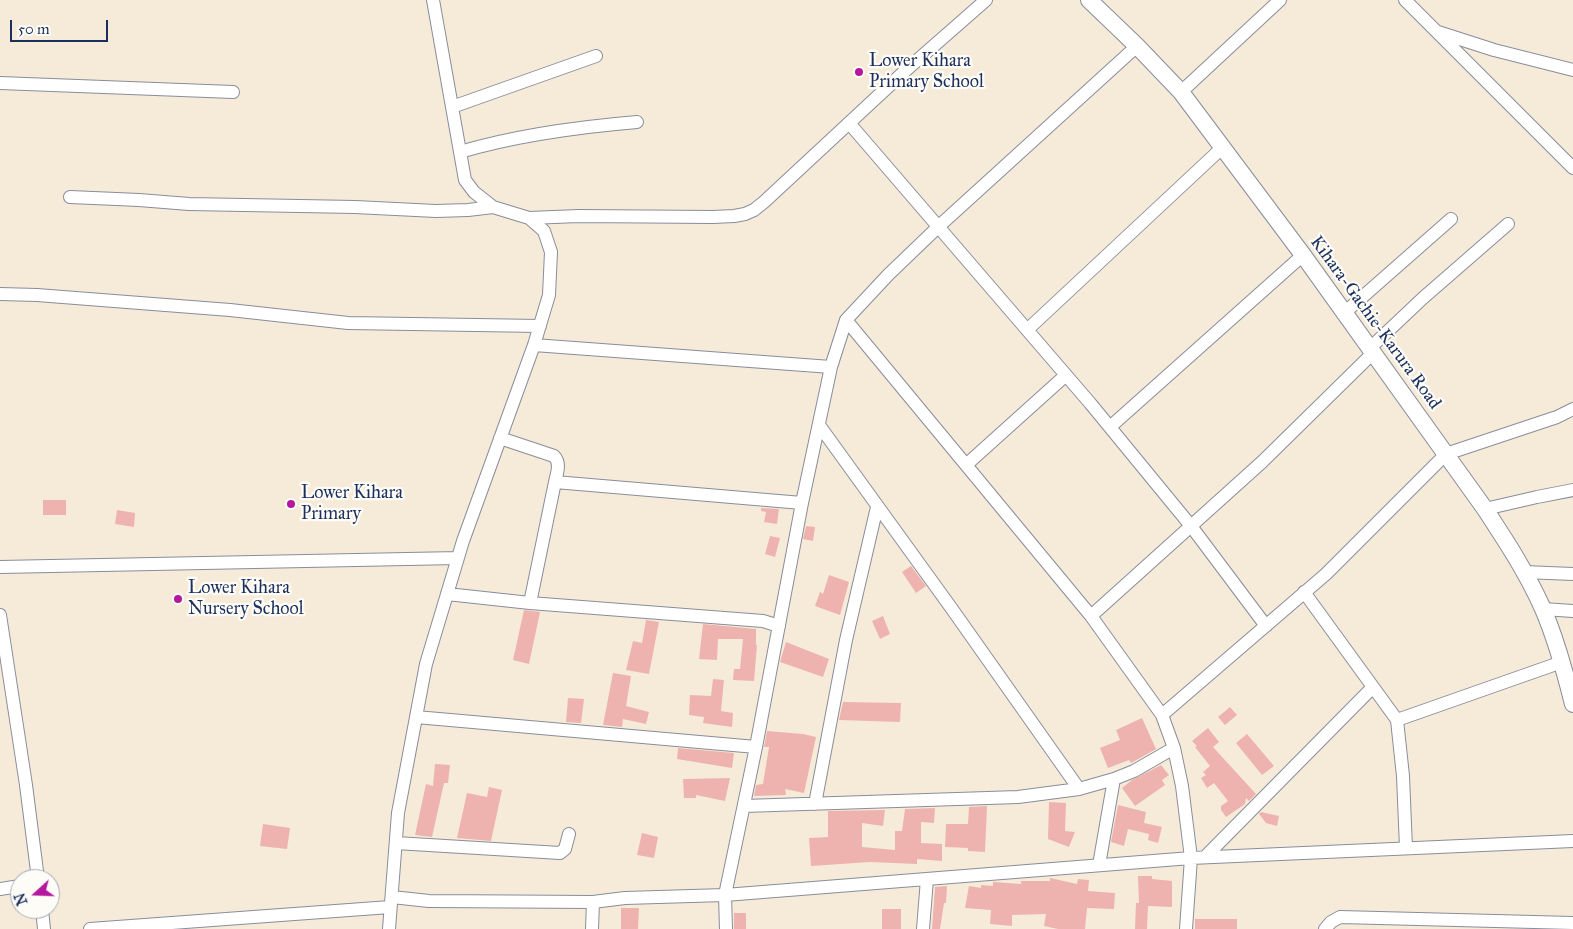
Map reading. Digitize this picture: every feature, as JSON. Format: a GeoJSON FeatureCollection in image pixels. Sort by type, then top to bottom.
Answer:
{"type":"FeatureCollection","features":[{"type":"Feature","properties":{"kind":"street"},"geometry":{"type":"LineString","coordinates":[[433,0],[465,180],[474,192],[494,207],[528,218],[579,216],[713,217],[745,214],[754,210],[905,71],[986,0]]}},
{"type":"Feature","properties":{"kind":"street","name":"Kihara-Gachie-Karura Road"},"geometry":{"type":"LineString","coordinates":[[1089,0],[1181,92],[1303,255],[1343,314],[1485,509],[1511,548],[1543,608],[1572,696]]}},
{"type":"Feature","properties":{"kind":"street"},"geometry":{"type":"LineString","coordinates":[[1181,92],[1280,0]]}},
{"type":"Feature","properties":{"kind":"street"},"geometry":{"type":"LineString","coordinates":[[1406,0],[1573,168]]}},
{"type":"Feature","properties":{"kind":"street"},"geometry":{"type":"LineString","coordinates":[[1436,31],[1494,50],[1573,70]]}},
{"type":"Feature","properties":{"kind":"street"},"geometry":{"type":"LineString","coordinates":[[726,929],[725,895],[756,747],[802,503],[831,367],[846,320],[888,275],[938,227],[1137,46]]}},
{"type":"Feature","properties":{"kind":"street"},"geometry":{"type":"LineString","coordinates":[[452,108],[596,56]]}},
{"type":"Feature","properties":{"kind":"street"},"geometry":{"type":"LineString","coordinates":[[0,83],[232,92]]}},
{"type":"Feature","properties":{"kind":"street"},"geometry":{"type":"LineString","coordinates":[[460,152],[511,139],[596,125],[637,122]]}},
{"type":"Feature","properties":{"kind":"street"},"geometry":{"type":"LineString","coordinates":[[849,123],[1110,427],[1190,526],[1266,626]]}},
{"type":"Feature","properties":{"kind":"street"},"geometry":{"type":"LineString","coordinates":[[1027,330],[1223,148]]}},
{"type":"Feature","properties":{"kind":"street"},"geometry":{"type":"LineString","coordinates":[[70,197],[189,204],[436,210],[468,210],[494,207]]}},
{"type":"Feature","properties":{"kind":"street"},"geometry":{"type":"LineString","coordinates":[[389,929],[398,813],[426,664],[458,558],[534,345],[549,295],[551,252],[544,231],[528,218]]}},
{"type":"Feature","properties":{"kind":"street"},"geometry":{"type":"LineString","coordinates":[[1343,314],[1451,219]]}},
{"type":"Feature","properties":{"kind":"street"},"geometry":{"type":"LineString","coordinates":[[1091,616],[1262,462],[1423,298],[1508,224]]}},
{"type":"Feature","properties":{"kind":"street"},"geometry":{"type":"LineString","coordinates":[[1110,427],[1303,255]]}},
{"type":"Feature","properties":{"kind":"street"},"geometry":{"type":"LineString","coordinates":[[0,294],[37,295],[230,310],[348,323],[540,326]]}},
{"type":"Feature","properties":{"kind":"street"},"geometry":{"type":"LineString","coordinates":[[846,320],[1091,616],[1162,714],[1174,748],[1182,786],[1191,858],[1186,929]]}},
{"type":"Feature","properties":{"kind":"street"},"geometry":{"type":"LineString","coordinates":[[534,345],[831,367]]}},
{"type":"Feature","properties":{"kind":"street"},"geometry":{"type":"LineString","coordinates":[[966,465],[1066,375]]}},
{"type":"Feature","properties":{"kind":"street"},"geometry":{"type":"LineString","coordinates":[[1162,714],[1326,574],[1446,454],[1557,418],[1573,409]]}},
{"type":"Feature","properties":{"kind":"street"},"geometry":{"type":"LineString","coordinates":[[819,425],[1079,788]]}},
{"type":"Feature","properties":{"kind":"street"},"geometry":{"type":"LineString","coordinates":[[500,438],[554,456],[558,460],[530,603]]}},
{"type":"Feature","properties":{"kind":"street"},"geometry":{"type":"LineString","coordinates":[[555,482],[802,503]]}},
{"type":"Feature","properties":{"kind":"street"},"geometry":{"type":"LineString","coordinates":[[1485,509],[1573,490]]}},
{"type":"Feature","properties":{"kind":"street"},"geometry":{"type":"LineString","coordinates":[[815,804],[846,640],[877,506]]}},
{"type":"Feature","properties":{"kind":"street"},"geometry":{"type":"LineString","coordinates":[[0,567],[458,558]]}},
{"type":"Feature","properties":{"kind":"street"},"geometry":{"type":"LineString","coordinates":[[1524,572],[1573,574]]}},
{"type":"Feature","properties":{"kind":"street"},"geometry":{"type":"LineString","coordinates":[[1304,592],[1397,720],[1403,776],[1406,848]]}},
{"type":"Feature","properties":{"kind":"street"},"geometry":{"type":"LineString","coordinates":[[447,594],[530,603],[763,621],[779,626]]}},
{"type":"Feature","properties":{"kind":"street"},"geometry":{"type":"LineString","coordinates":[[1543,608],[1573,611]]}},
{"type":"Feature","properties":{"kind":"street"},"geometry":{"type":"LineString","coordinates":[[0,615],[5,687],[26,785],[37,869]]}},
{"type":"Feature","properties":{"kind":"street"},"geometry":{"type":"LineString","coordinates":[[1397,720],[1562,662]]}},
{"type":"Feature","properties":{"kind":"street"},"geometry":{"type":"LineString","coordinates":[[1205,857],[1373,687]]}},
{"type":"Feature","properties":{"kind":"street"},"geometry":{"type":"LineString","coordinates":[[416,717],[756,747]]}},
{"type":"Feature","properties":{"kind":"street"},"geometry":{"type":"LineString","coordinates":[[744,806],[1018,796],[1079,788],[1114,779],[1134,771],[1174,748]]}},
{"type":"Feature","properties":{"kind":"street"},"geometry":{"type":"LineString","coordinates":[[1099,865],[1114,779]]}},
{"type":"Feature","properties":{"kind":"street"},"geometry":{"type":"LineString","coordinates":[[396,843],[560,853],[565,849],[569,834]]}},
{"type":"Feature","properties":{"kind":"street"},"geometry":{"type":"LineString","coordinates":[[90,929],[391,902],[593,902],[625,898],[725,895],[1205,857],[1573,841]]}},
{"type":"Feature","properties":{"kind":"street"},"geometry":{"type":"LineString","coordinates":[[923,929],[927,879]]}},
{"type":"Feature","properties":{"kind":"street"},"geometry":{"type":"LineString","coordinates":[[592,929],[593,902]]}},
{"type":"Feature","properties":{"kind":"street"},"geometry":{"type":"LineString","coordinates":[[1325,929],[1331,922],[1340,917],[1448,925],[1573,923]]}},
{"type":"Feature","properties":{"kind":"building"},"geometry":{"type":"Polygon","coordinates":[[[43,500],[66,500],[66,515],[43,515],[43,500]]]}},
{"type":"Feature","properties":{"kind":"building"},"geometry":{"type":"Polygon","coordinates":[[[761,508],[779,509],[777,524],[764,522],[766,512],[761,511],[761,508]]]}},
{"type":"Feature","properties":{"kind":"building"},"geometry":{"type":"Polygon","coordinates":[[[117,510],[135,513],[134,527],[115,524],[117,510]]]}},
{"type":"Feature","properties":{"kind":"building"},"geometry":{"type":"Polygon","coordinates":[[[806,526],[815,527],[813,541],[803,539],[806,526]]]}},
{"type":"Feature","properties":{"kind":"building"},"geometry":{"type":"Polygon","coordinates":[[[770,536],[780,538],[775,557],[765,554],[770,536]]]}},
{"type":"Feature","properties":{"kind":"building"},"geometry":{"type":"Polygon","coordinates":[[[911,566],[926,586],[916,593],[902,572],[911,566]]]}},
{"type":"Feature","properties":{"kind":"building"},"geometry":{"type":"Polygon","coordinates":[[[829,575],[849,582],[840,615],[815,606],[820,592],[823,594],[829,575]]]}},
{"type":"Feature","properties":{"kind":"building"},"geometry":{"type":"Polygon","coordinates":[[[524,610],[540,612],[529,664],[513,660],[524,610]]]}},
{"type":"Feature","properties":{"kind":"building"},"geometry":{"type":"Polygon","coordinates":[[[883,616],[890,634],[880,639],[872,621],[883,616]]]}},
{"type":"Feature","properties":{"kind":"building"},"geometry":{"type":"Polygon","coordinates":[[[646,620],[659,622],[649,674],[626,670],[633,641],[642,643],[646,620]]]}},
{"type":"Feature","properties":{"kind":"building"},"geometry":{"type":"Polygon","coordinates":[[[703,624],[756,629],[757,645],[754,681],[733,680],[734,669],[740,669],[743,639],[718,639],[717,660],[699,659],[703,624]]]}},
{"type":"Feature","properties":{"kind":"building"},"geometry":{"type":"Polygon","coordinates":[[[786,642],[829,659],[823,677],[780,662],[786,642]]]}},
{"type":"Feature","properties":{"kind":"building"},"geometry":{"type":"Polygon","coordinates":[[[613,673],[631,676],[626,706],[649,712],[646,724],[623,719],[622,727],[603,725],[613,673]]]}},
{"type":"Feature","properties":{"kind":"building"},"geometry":{"type":"Polygon","coordinates":[[[713,679],[724,680],[721,711],[733,713],[732,727],[703,723],[704,717],[689,715],[690,695],[711,696],[713,679]]]}},
{"type":"Feature","properties":{"kind":"building"},"geometry":{"type":"Polygon","coordinates":[[[568,698],[584,699],[581,723],[566,722],[568,698]]]}},
{"type":"Feature","properties":{"kind":"building"},"geometry":{"type":"Polygon","coordinates":[[[843,702],[901,703],[900,722],[839,720],[843,702]]]}},
{"type":"Feature","properties":{"kind":"building"},"geometry":{"type":"Polygon","coordinates":[[[1230,707],[1237,715],[1225,725],[1218,717],[1230,707]]]}},
{"type":"Feature","properties":{"kind":"building"},"geometry":{"type":"Polygon","coordinates":[[[1142,718],[1156,749],[1131,763],[1129,760],[1108,768],[1100,748],[1120,740],[1116,730],[1142,718]]]}},
{"type":"Feature","properties":{"kind":"building"},"geometry":{"type":"Polygon","coordinates":[[[1208,728],[1219,742],[1213,747],[1256,794],[1249,801],[1246,798],[1245,804],[1226,817],[1221,810],[1221,806],[1228,801],[1214,783],[1207,788],[1201,778],[1206,775],[1203,772],[1210,766],[1192,741],[1208,728]]]}},
{"type":"Feature","properties":{"kind":"building"},"geometry":{"type":"Polygon","coordinates":[[[767,731],[816,737],[804,793],[785,789],[786,795],[754,796],[756,785],[763,784],[769,747],[764,747],[767,731]]]}},
{"type":"Feature","properties":{"kind":"building"},"geometry":{"type":"Polygon","coordinates":[[[1247,734],[1274,766],[1262,775],[1236,743],[1247,734]]]}},
{"type":"Feature","properties":{"kind":"building"},"geometry":{"type":"Polygon","coordinates":[[[678,748],[734,753],[732,768],[677,759],[678,748]]]}},
{"type":"Feature","properties":{"kind":"building"},"geometry":{"type":"Polygon","coordinates":[[[435,764],[450,765],[448,783],[444,783],[432,837],[415,835],[426,784],[433,786],[435,764]]]}},
{"type":"Feature","properties":{"kind":"building"},"geometry":{"type":"Polygon","coordinates":[[[1161,765],[1169,775],[1162,780],[1165,785],[1135,806],[1122,788],[1132,780],[1161,765]]]}},
{"type":"Feature","properties":{"kind":"building"},"geometry":{"type":"Polygon","coordinates":[[[730,778],[725,801],[696,795],[696,798],[684,798],[683,779],[730,778]]]}},
{"type":"Feature","properties":{"kind":"building"},"geometry":{"type":"Polygon","coordinates":[[[489,787],[502,790],[491,841],[457,838],[467,793],[487,797],[489,787]]]}},
{"type":"Feature","properties":{"kind":"building"},"geometry":{"type":"Polygon","coordinates":[[[1049,802],[1066,803],[1065,831],[1075,832],[1069,847],[1048,839],[1049,802]]]}},
{"type":"Feature","properties":{"kind":"building"},"geometry":{"type":"Polygon","coordinates":[[[1118,805],[1146,812],[1144,823],[1162,827],[1158,843],[1148,840],[1149,834],[1128,829],[1124,846],[1111,842],[1118,805]]]}},
{"type":"Feature","properties":{"kind":"building"},"geometry":{"type":"Polygon","coordinates":[[[987,806],[985,852],[968,851],[968,848],[945,847],[946,824],[968,824],[969,807],[987,806]]]}},
{"type":"Feature","properties":{"kind":"building"},"geometry":{"type":"Polygon","coordinates":[[[935,808],[934,823],[921,822],[921,843],[942,844],[942,861],[917,859],[917,864],[870,862],[811,866],[809,838],[828,837],[828,811],[885,810],[883,826],[862,823],[862,847],[895,850],[895,831],[902,831],[905,809],[935,808]]]}},
{"type":"Feature","properties":{"kind":"building"},"geometry":{"type":"Polygon","coordinates":[[[1261,812],[1279,816],[1277,826],[1266,823],[1259,814],[1261,812]]]}},
{"type":"Feature","properties":{"kind":"building"},"geometry":{"type":"Polygon","coordinates":[[[263,824],[290,828],[287,849],[260,846],[263,824]]]}},
{"type":"Feature","properties":{"kind":"building"},"geometry":{"type":"Polygon","coordinates":[[[642,833],[658,837],[654,858],[637,855],[642,833]]]}},
{"type":"Feature","properties":{"kind":"building"},"geometry":{"type":"Polygon","coordinates":[[[1138,876],[1152,876],[1152,879],[1172,881],[1172,907],[1148,906],[1147,929],[1135,929],[1136,903],[1139,903],[1138,876]]]}},
{"type":"Feature","properties":{"kind":"building"},"geometry":{"type":"Polygon","coordinates":[[[1050,878],[1077,884],[1078,879],[1089,880],[1088,891],[1115,893],[1114,909],[1087,908],[1085,929],[1058,929],[1044,926],[1046,914],[1012,915],[1012,926],[990,924],[991,910],[965,908],[969,886],[981,888],[981,885],[993,886],[993,882],[1021,884],[1021,881],[1050,881],[1050,878]]]}},
{"type":"Feature","properties":{"kind":"building"},"geometry":{"type":"Polygon","coordinates":[[[947,886],[946,903],[944,903],[940,929],[932,929],[935,887],[947,886]]]}},
{"type":"Feature","properties":{"kind":"building"},"geometry":{"type":"Polygon","coordinates":[[[621,908],[639,908],[638,929],[621,929],[621,908]]]}},
{"type":"Feature","properties":{"kind":"building"},"geometry":{"type":"Polygon","coordinates":[[[882,909],[901,909],[901,929],[882,929],[882,909]]]}},
{"type":"Feature","properties":{"kind":"building"},"geometry":{"type":"Polygon","coordinates":[[[734,913],[746,913],[746,929],[734,929],[734,913]]]}},
{"type":"Feature","properties":{"kind":"building"},"geometry":{"type":"Polygon","coordinates":[[[1195,919],[1237,919],[1237,929],[1195,929],[1195,919]]]}},
{"type":"Feature","properties":{"kind":"place","name":"Lower Kihara Primary School"},"geometry":{"type":"Point","coordinates":[859,72]}},
{"type":"Feature","properties":{"kind":"place","name":"Lower Kihara Primary"},"geometry":{"type":"Point","coordinates":[291,504]}},
{"type":"Feature","properties":{"kind":"place","name":"Lower Kihara Nursery School"},"geometry":{"type":"Point","coordinates":[178,599]}}]}
